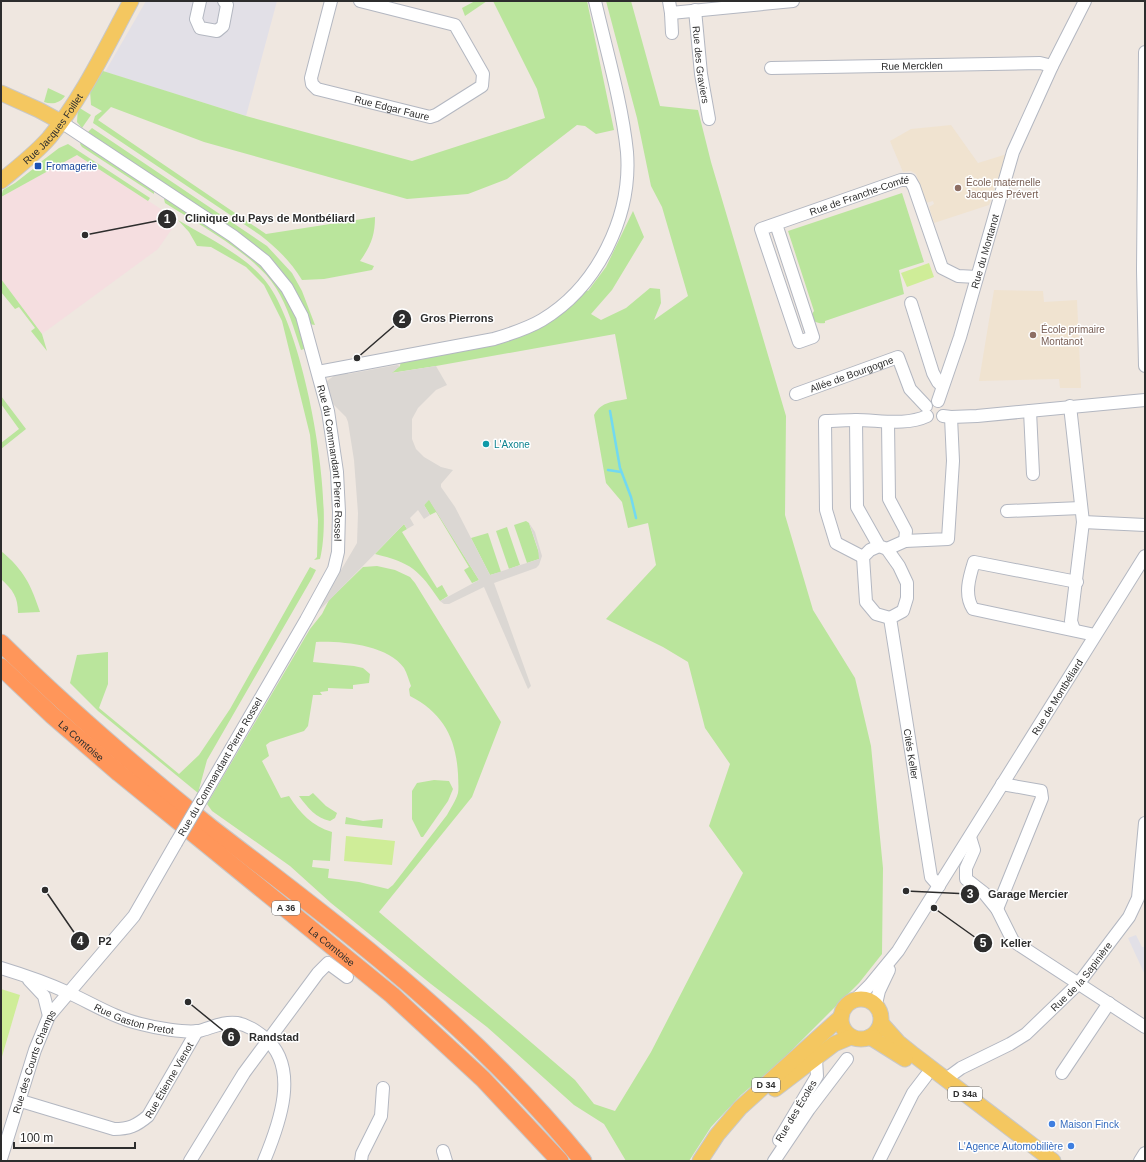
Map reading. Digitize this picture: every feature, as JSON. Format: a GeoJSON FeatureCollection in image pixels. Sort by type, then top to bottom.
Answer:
{"type":"FeatureCollection","features":[{"type":"Feature","properties":{"kind":"highway","name":"La Comtoise"},"geometry":{"type":"LineString","coordinates":[[1,643],[62,701],[134,764],[207,824],[362,945],[430,1002],[517,1086],[554,1126],[583,1161]]}},
{"type":"Feature","properties":{"kind":"highway","name":"La Comtoise"},"geometry":{"type":"LineString","coordinates":[[1,667],[47,711],[119,773],[346,956],[398,1000],[488,1084],[560,1161]]}},
{"type":"Feature","properties":{"kind":"highway","name":"La Comtoise"},"geometry":{"type":"LineString","coordinates":[[554,1126],[592,1161]]}},
{"type":"Feature","properties":{"kind":"main road","name":"Rue Jacques Foillet"},"geometry":{"type":"LineString","coordinates":[[1,181],[28,159],[49,138],[61,122],[95,68],[131,1]]}},
{"type":"Feature","properties":{"kind":"main road"},"geometry":{"type":"LineString","coordinates":[[1,93],[39,110],[61,122]]}},
{"type":"Feature","properties":{"kind":"main road"},"geometry":{"type":"LineString","coordinates":[[866,999],[876,1004],[882,1016],[881,1023],[876,1034],[870,1037],[858,1039],[851,1037],[843,1028],[841,1017],[846,1006],[855,1000],[866,999]]}},
{"type":"Feature","properties":{"kind":"main road","name":"D 34"},"geometry":{"type":"LineString","coordinates":[[700,1161],[717,1135],[740,1108],[841,1017]]}},
{"type":"Feature","properties":{"kind":"main road","name":"D 34a"},"geometry":{"type":"LineString","coordinates":[[881,1023],[898,1042],[1053,1161]]}},
{"type":"Feature","properties":{"kind":"main road","name":"D 34"},"geometry":{"type":"LineString","coordinates":[[710,1161],[749,1111],[782,1083],[834,1044],[851,1037]]}},
{"type":"Feature","properties":{"kind":"main road","name":"D 34a"},"geometry":{"type":"LineString","coordinates":[[870,1037],[893,1050],[1036,1161]]}},
{"type":"Feature","properties":{"kind":"main road"},"geometry":{"type":"LineString","coordinates":[[816,1058],[815,1047],[817,1039]]}},
{"type":"Feature","properties":{"kind":"street"},"geometry":{"type":"LineString","coordinates":[[200,1],[196,19],[200,28],[216,31],[223,26],[227,5],[224,1]]}},
{"type":"Feature","properties":{"kind":"street","name":"Rue Edgar Faure"},"geometry":{"type":"LineString","coordinates":[[331,1],[311,78],[312,84],[317,89],[430,117],[436,115],[482,86],[483,74],[455,25],[360,1]]}},
{"type":"Feature","properties":{"kind":"street"},"geometry":{"type":"LineString","coordinates":[[318,372],[494,339],[520,331],[542,320],[569,300],[587,280],[607,246],[618,221],[624,196],[627,153],[618,103],[595,1]]}},
{"type":"Feature","properties":{"kind":"street"},"geometry":{"type":"LineString","coordinates":[[672,33],[670,7],[695,10],[793,1]]}},
{"type":"Feature","properties":{"kind":"street","name":"Rue du Montanot"},"geometry":{"type":"LineString","coordinates":[[938,401],[960,337],[1013,152],[1052,66],[1085,1]]}},
{"type":"Feature","properties":{"kind":"street","name":"Rue des Graviers"},"geometry":{"type":"LineString","coordinates":[[695,10],[701,74],[710,119]]}},
{"type":"Feature","properties":{"kind":"street"},"geometry":{"type":"LineString","coordinates":[[1145,52],[1143,270],[1145,366]]}},
{"type":"Feature","properties":{"kind":"street","name":"Rue Mercklen"},"geometry":{"type":"LineString","coordinates":[[771,68],[1040,63],[1052,66]]}},
{"type":"Feature","properties":{"kind":"street","name":"Rue du Commandant Pierre Rossel"},"geometry":{"type":"LineString","coordinates":[[61,122],[233,236],[264,261],[287,288],[302,316],[328,410],[337,472],[339,512],[338,552],[335,563],[306,620],[134,916],[69,992]]}},
{"type":"Feature","properties":{"kind":"street","name":"Rue de Franche-Comté"},"geometry":{"type":"LineString","coordinates":[[776,224],[813,337],[798,342],[761,229],[901,180],[910,180],[914,187],[942,268],[958,276],[976,277]]}},
{"type":"Feature","properties":{"kind":"street"},"geometry":{"type":"LineString","coordinates":[[911,302],[933,373],[942,386]]}},
{"type":"Feature","properties":{"kind":"street","name":"Allée de Bourgogne"},"geometry":{"type":"LineString","coordinates":[[796,394],[898,357],[910,389],[927,411]]}},
{"type":"Feature","properties":{"kind":"street"},"geometry":{"type":"LineString","coordinates":[[927,411],[935,420],[947,416],[1030,411],[1145,400]]}},
{"type":"Feature","properties":{"kind":"street"},"geometry":{"type":"LineString","coordinates":[[856,420],[857,507],[883,547],[900,566],[907,583],[907,598],[903,611],[890,618],[876,614],[866,602],[863,557],[870,550],[883,547],[905,541],[948,539],[954,461],[947,416],[944,407],[938,401],[931,401],[927,411],[917,420],[888,422],[856,420],[825,422],[826,510],[836,543],[863,557]]}},
{"type":"Feature","properties":{"kind":"street"},"geometry":{"type":"LineString","coordinates":[[1070,406],[1083,522],[1077,582],[1071,621],[1074,630]]}},
{"type":"Feature","properties":{"kind":"street"},"geometry":{"type":"LineString","coordinates":[[1030,411],[1033,474]]}},
{"type":"Feature","properties":{"kind":"street"},"geometry":{"type":"LineString","coordinates":[[888,422],[889,498],[906,531],[905,541]]}},
{"type":"Feature","properties":{"kind":"street"},"geometry":{"type":"LineString","coordinates":[[1006,510],[1081,508]]}},
{"type":"Feature","properties":{"kind":"street"},"geometry":{"type":"LineString","coordinates":[[1083,522],[1145,525]]}},
{"type":"Feature","properties":{"kind":"street","name":"Rue de Montbéliard"},"geometry":{"type":"LineString","coordinates":[[898,950],[1145,556]]}},
{"type":"Feature","properties":{"kind":"street"},"geometry":{"type":"LineString","coordinates":[[1077,582],[974,562],[968,581],[968,602],[973,609],[1095,635]]}},
{"type":"Feature","properties":{"kind":"street","name":"Cités Keller"},"geometry":{"type":"LineString","coordinates":[[890,618],[931,877],[939,886]]}},
{"type":"Feature","properties":{"kind":"street"},"geometry":{"type":"LineString","coordinates":[[997,909],[1042,798],[1041,791],[1002,784]]}},
{"type":"Feature","properties":{"kind":"street","name":"Rue de la Sapinière"},"geometry":{"type":"LineString","coordinates":[[946,1079],[961,1068],[1010,1044],[1026,1034],[1079,983],[1129,917],[1138,898],[1145,823]]}},
{"type":"Feature","properties":{"kind":"street"},"geometry":{"type":"LineString","coordinates":[[970,837],[974,850],[963,869],[966,878],[984,894],[997,909],[1013,941],[1145,1027]]}},
{"type":"Feature","properties":{"kind":"street"},"geometry":{"type":"LineString","coordinates":[[855,1000],[870,986],[898,950]]}},
{"type":"Feature","properties":{"kind":"street"},"geometry":{"type":"LineString","coordinates":[[876,1004],[879,991],[898,950]]}},
{"type":"Feature","properties":{"kind":"street"},"geometry":{"type":"LineString","coordinates":[[190,1161],[244,1073],[269,1042],[275,1030],[328,963],[347,978]]}},
{"type":"Feature","properties":{"kind":"street","name":"Rue Gaston Pretot"},"geometry":{"type":"LineString","coordinates":[[1,968],[22,974],[69,992],[121,1019],[143,1025],[197,1031],[224,1024],[236,1023],[249,1027],[278,1051],[282,1061],[284,1079],[277,1126],[264,1161]]}},
{"type":"Feature","properties":{"kind":"street"},"geometry":{"type":"LineString","coordinates":[[22,974],[32,982],[44,996],[49,1016]]}},
{"type":"Feature","properties":{"kind":"street","name":"Rue des Courts Champs"},"geometry":{"type":"LineString","coordinates":[[1,1159],[21,1101],[35,1050],[49,1016],[69,992]]}},
{"type":"Feature","properties":{"kind":"street"},"geometry":{"type":"LineString","coordinates":[[1062,1073],[1109,1003]]}},
{"type":"Feature","properties":{"kind":"street"},"geometry":{"type":"LineString","coordinates":[[174,1029],[179,1037],[182,1056]]}},
{"type":"Feature","properties":{"kind":"street","name":"Rue Étienne Vienot"},"geometry":{"type":"LineString","coordinates":[[21,1101],[114,1129],[127,1129],[137,1126],[148,1116],[197,1031]]}},
{"type":"Feature","properties":{"kind":"street","name":"Rue des Écoles"},"geometry":{"type":"LineString","coordinates":[[766,1161],[817,1076],[816,1058]]}},
{"type":"Feature","properties":{"kind":"street"},"geometry":{"type":"LineString","coordinates":[[774,1161],[809,1109],[847,1059]]}},
{"type":"Feature","properties":{"kind":"street"},"geometry":{"type":"LineString","coordinates":[[879,1161],[913,1093],[926,1076]]}},
{"type":"Feature","properties":{"kind":"street"},"geometry":{"type":"LineString","coordinates":[[361,1161],[362,1154],[381,1116],[382,1088]]}},
{"type":"Feature","properties":{"kind":"street"},"geometry":{"type":"LineString","coordinates":[[1140,1161],[1145,1153]]}},
{"type":"Feature","properties":{"kind":"shaded area"},"geometry":{"type":"Polygon","coordinates":[[[146,1],[277,1],[246,116],[105,72],[146,1]]]}},
{"type":"Feature","properties":{"kind":"shaded area","name":"École maternelle Jacques Prévert"},"geometry":{"type":"Polygon","coordinates":[[[951,125],[978,163],[1007,154],[989,205],[934,223],[929,207],[934,204],[933,201],[926,203],[916,174],[911,171],[903,172],[890,141],[911,129],[951,125]]]}},
{"type":"Feature","properties":{"kind":"shaded area"},"geometry":{"type":"Polygon","coordinates":[[[77,155],[178,220],[158,249],[42,334],[1,279],[1,197],[77,155]]]}},
{"type":"Feature","properties":{"kind":"shaded area","name":"École primaire Montanot"},"geometry":{"type":"Polygon","coordinates":[[[994,290],[1043,291],[1044,302],[1077,300],[1081,388],[1060,388],[1059,379],[979,381],[994,290]]]}},
{"type":"Feature","properties":{"kind":"shaded area"},"geometry":{"type":"Polygon","coordinates":[[[397,365],[400,366],[392,373],[436,366],[447,385],[436,390],[418,408],[412,419],[412,439],[416,449],[424,457],[441,467],[453,470],[441,484],[441,487],[455,507],[490,575],[539,559],[538,549],[529,523],[535,532],[542,556],[539,565],[536,568],[494,583],[531,686],[528,689],[484,587],[449,604],[444,604],[440,601],[479,580],[429,500],[424,505],[430,515],[424,519],[418,510],[410,518],[414,525],[407,529],[404,524],[314,616],[357,543],[358,513],[354,460],[348,422],[346,417],[331,402],[326,385],[327,381],[339,372],[348,371],[348,374],[397,365]]]}},
{"type":"Feature","properties":{"kind":"shaded area"},"geometry":{"type":"Polygon","coordinates":[[[1136,935],[1142,947],[1145,947],[1145,975],[1128,938],[1136,935]]]}},
{"type":"Feature","properties":{"kind":"green space"},"geometry":{"type":"Polygon","coordinates":[[[475,1],[487,1],[465,16],[462,8],[475,1]]]}},
{"type":"Feature","properties":{"kind":"green space"},"geometry":{"type":"Polygon","coordinates":[[[493,1],[587,1],[614,130],[596,134],[585,126],[577,125],[507,179],[468,194],[407,199],[204,142],[111,107],[98,120],[266,234],[375,217],[372,240],[360,261],[374,266],[372,270],[324,279],[302,280],[283,256],[260,235],[93,123],[95,116],[102,111],[91,105],[90,91],[103,71],[246,116],[412,161],[545,118],[537,89],[493,1]]]}},
{"type":"Feature","properties":{"kind":"green space"},"geometry":{"type":"Polygon","coordinates":[[[606,1],[631,1],[660,106],[698,110],[711,162],[786,416],[785,515],[813,610],[855,678],[871,746],[883,868],[882,954],[859,983],[781,1061],[741,1095],[711,1127],[689,1161],[626,1161],[604,1124],[574,1105],[487,1027],[331,903],[290,866],[212,811],[207,804],[310,629],[322,614],[329,600],[363,567],[377,566],[395,570],[410,577],[501,722],[472,797],[379,912],[575,1080],[594,1104],[615,1111],[651,1052],[743,873],[709,826],[730,764],[705,728],[688,662],[663,647],[606,619],[656,565],[648,523],[628,528],[622,502],[606,483],[594,415],[597,410],[604,405],[627,399],[615,334],[391,373],[400,366],[401,360],[540,327],[576,301],[585,289],[588,291],[606,267],[633,211],[644,237],[612,290],[591,314],[601,320],[626,308],[650,288],[660,289],[661,303],[654,320],[688,296],[662,207],[651,186],[637,118],[606,1]],[[316,642],[313,662],[363,668],[370,674],[369,683],[353,685],[353,689],[328,688],[328,691],[320,692],[322,695],[313,695],[308,726],[304,731],[270,742],[266,745],[269,756],[262,761],[281,798],[289,796],[307,818],[318,826],[332,832],[330,861],[313,860],[312,867],[329,869],[328,878],[359,882],[388,889],[393,885],[447,815],[455,801],[458,793],[457,761],[451,738],[446,728],[431,710],[410,696],[409,689],[411,686],[404,668],[397,660],[376,649],[338,642],[316,642]]]}},
{"type":"Feature","properties":{"kind":"green space"},"geometry":{"type":"Polygon","coordinates":[[[48,88],[65,96],[56,103],[44,102],[48,88]]]}},
{"type":"Feature","properties":{"kind":"green space"},"geometry":{"type":"Polygon","coordinates":[[[78,107],[91,115],[82,128],[77,122],[78,107]]]}},
{"type":"Feature","properties":{"kind":"green space"},"geometry":{"type":"Polygon","coordinates":[[[92,128],[267,246],[292,273],[302,291],[315,325],[309,324],[292,287],[268,255],[88,132],[92,128]]]}},
{"type":"Feature","properties":{"kind":"green space"},"geometry":{"type":"Polygon","coordinates":[[[82,140],[154,189],[154,194],[82,147],[80,144],[82,140]]]}},
{"type":"Feature","properties":{"kind":"green space"},"geometry":{"type":"Polygon","coordinates":[[[68,144],[150,198],[148,201],[77,155],[1,197],[3,190],[33,169],[35,170],[39,166],[38,164],[59,148],[68,144]]]}},
{"type":"Feature","properties":{"kind":"green space"},"geometry":{"type":"Polygon","coordinates":[[[902,193],[924,262],[899,270],[904,294],[825,321],[825,323],[818,323],[810,317],[814,311],[788,231],[902,193]]]}},
{"type":"Feature","properties":{"kind":"green space"},"geometry":{"type":"Polygon","coordinates":[[[166,197],[251,253],[270,270],[295,312],[307,348],[301,350],[284,303],[276,288],[267,276],[241,252],[165,203],[164,199],[166,197]]]}},
{"type":"Feature","properties":{"kind":"green space"},"geometry":{"type":"Polygon","coordinates":[[[178,220],[226,248],[249,264],[267,283],[281,306],[293,338],[304,376],[320,459],[324,532],[320,559],[314,560],[317,557],[318,520],[310,435],[282,321],[264,285],[246,267],[211,247],[197,246],[189,232],[178,220]]]}},
{"type":"Feature","properties":{"kind":"green space"},"geometry":{"type":"Polygon","coordinates":[[[929,263],[934,277],[907,287],[901,273],[929,263]]]}},
{"type":"Feature","properties":{"kind":"green space"},"geometry":{"type":"Polygon","coordinates":[[[1,279],[42,334],[47,351],[31,331],[35,328],[19,307],[15,309],[1,292],[1,279]]]}},
{"type":"Feature","properties":{"kind":"green space"},"geometry":{"type":"Polygon","coordinates":[[[1,396],[26,429],[1,449],[1,443],[19,429],[1,404],[1,396]]]}},
{"type":"Feature","properties":{"kind":"green space"},"geometry":{"type":"Polygon","coordinates":[[[429,499],[479,580],[472,583],[464,570],[469,567],[436,512],[430,515],[424,505],[429,499]]]}},
{"type":"Feature","properties":{"kind":"green space"},"geometry":{"type":"Polygon","coordinates":[[[526,521],[529,523],[540,556],[539,559],[527,563],[514,525],[526,521]]]}},
{"type":"Feature","properties":{"kind":"green space"},"geometry":{"type":"Polygon","coordinates":[[[404,524],[407,529],[402,532],[437,588],[442,585],[448,596],[440,601],[414,569],[388,557],[375,554],[404,524]]]}},
{"type":"Feature","properties":{"kind":"green space"},"geometry":{"type":"Polygon","coordinates":[[[507,527],[520,565],[509,569],[496,531],[507,527]]]}},
{"type":"Feature","properties":{"kind":"green space"},"geometry":{"type":"Polygon","coordinates":[[[488,533],[501,572],[490,575],[471,538],[488,533]]]}},
{"type":"Feature","properties":{"kind":"green space"},"geometry":{"type":"Polygon","coordinates":[[[1,551],[16,565],[26,578],[40,612],[18,613],[17,602],[14,594],[1,579],[1,551]]]}},
{"type":"Feature","properties":{"kind":"green space"},"geometry":{"type":"Polygon","coordinates":[[[310,567],[316,570],[207,760],[198,793],[98,711],[70,683],[77,655],[108,652],[108,684],[99,708],[179,774],[199,755],[230,709],[310,567]]]}},
{"type":"Feature","properties":{"kind":"green space"},"geometry":{"type":"Polygon","coordinates":[[[434,780],[449,781],[453,789],[448,801],[423,837],[421,837],[412,819],[412,791],[417,783],[434,780]]]}},
{"type":"Feature","properties":{"kind":"green space"},"geometry":{"type":"Polygon","coordinates":[[[313,793],[326,806],[337,813],[335,818],[330,821],[316,815],[299,796],[309,796],[313,793]]]}},
{"type":"Feature","properties":{"kind":"green space"},"geometry":{"type":"Polygon","coordinates":[[[346,817],[363,821],[383,819],[382,828],[345,824],[346,817]]]}},
{"type":"Feature","properties":{"kind":"green space"},"geometry":{"type":"Polygon","coordinates":[[[346,836],[395,841],[392,865],[344,861],[346,836]]]}},
{"type":"Feature","properties":{"kind":"green space"},"geometry":{"type":"Polygon","coordinates":[[[1,989],[20,995],[1,1060],[1,989]]]}},
{"type":"Feature","properties":{"kind":"waterway"},"geometry":{"type":"LineString","coordinates":[[610,411],[620,468],[631,497],[636,518]]}},
{"type":"Feature","properties":{"kind":"waterway"},"geometry":{"type":"LineString","coordinates":[[608,470],[621,472]]}},
{"type":"Feature","properties":{"kind":"place","name":"Fromagerie"},"geometry":{"type":"Point","coordinates":[38,166]}},
{"type":"Feature","properties":{"kind":"place","name":"École maternelle Jacques Prévert"},"geometry":{"type":"Point","coordinates":[958,188]}},
{"type":"Feature","properties":{"kind":"place","name":"Clinique du Pays de Montbéliard"},"geometry":{"type":"Point","coordinates":[85,235]}},
{"type":"Feature","properties":{"kind":"place","name":"École primaire Montanot"},"geometry":{"type":"Point","coordinates":[1033,335]}},
{"type":"Feature","properties":{"kind":"place","name":"Gros Pierrons"},"geometry":{"type":"Point","coordinates":[357,358]}},
{"type":"Feature","properties":{"kind":"place","name":"L'Axone"},"geometry":{"type":"Point","coordinates":[486,444]}},
{"type":"Feature","properties":{"kind":"place","name":"P2"},"geometry":{"type":"Point","coordinates":[45,890]}},
{"type":"Feature","properties":{"kind":"place","name":"Garage Mercier"},"geometry":{"type":"Point","coordinates":[906,891]}},
{"type":"Feature","properties":{"kind":"place","name":"Keller"},"geometry":{"type":"Point","coordinates":[934,908]}},
{"type":"Feature","properties":{"kind":"place","name":"Randstad"},"geometry":{"type":"Point","coordinates":[188,1002]}},
{"type":"Feature","properties":{"kind":"place","name":"Maison Finck"},"geometry":{"type":"Point","coordinates":[1052,1124]}},
{"type":"Feature","properties":{"kind":"place","name":"L'Agence Automobilière"},"geometry":{"type":"Point","coordinates":[1071,1146]}}]}
